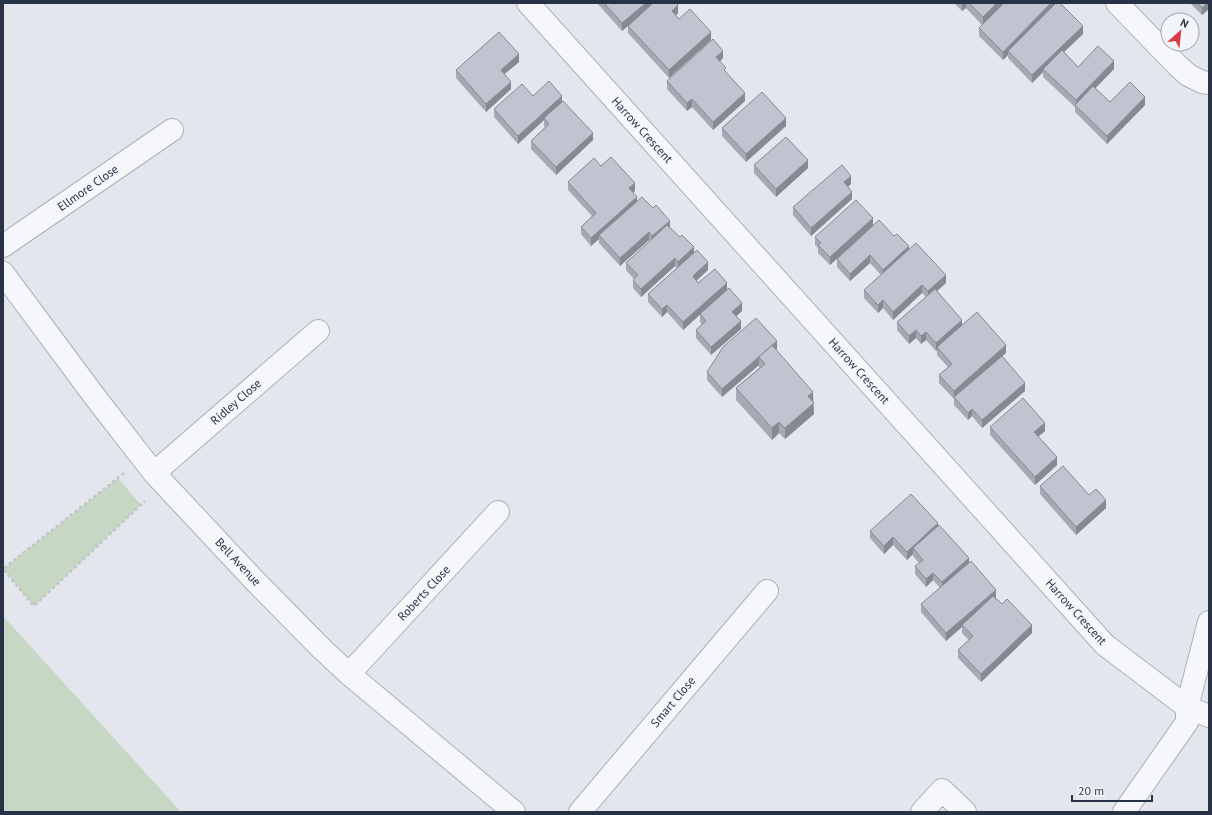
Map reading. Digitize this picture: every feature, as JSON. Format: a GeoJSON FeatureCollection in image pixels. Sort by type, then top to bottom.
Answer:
{"type":"FeatureCollection","features":[{"type":"Feature","properties":{"kind":"street","name":"Harrow Crescent"},"geometry":{"type":"LineString","coordinates":[[528,3],[1105,645],[1187,707],[1209,716]]}},
{"type":"Feature","properties":{"kind":"street"},"geometry":{"type":"LineString","coordinates":[[1117,3],[1188,75],[1202,82],[1209,83]]}},
{"type":"Feature","properties":{"kind":"street","name":"Ellmore Close"},"geometry":{"type":"LineString","coordinates":[[3,246],[172,130]]}},
{"type":"Feature","properties":{"kind":"street","name":"Bell Avenue"},"geometry":{"type":"LineString","coordinates":[[3,273],[95,397],[154,471],[256,581],[322,649],[349,674],[514,812]]}},
{"type":"Feature","properties":{"kind":"street","name":"Ridley Close"},"geometry":{"type":"LineString","coordinates":[[154,471],[318,331]]}},
{"type":"Feature","properties":{"kind":"street","name":"Roberts Close"},"geometry":{"type":"LineString","coordinates":[[349,674],[498,512]]}},
{"type":"Feature","properties":{"kind":"street","name":"Smart Close"},"geometry":{"type":"LineString","coordinates":[[580,812],[767,592]]}},
{"type":"Feature","properties":{"kind":"street"},"geometry":{"type":"LineString","coordinates":[[1124,812],[1187,722],[1187,707],[1209,622]]}},
{"type":"Feature","properties":{"kind":"street"},"geometry":{"type":"LineString","coordinates":[[922,812],[942,790],[965,812]]}},
{"type":"Feature","properties":{"kind":"path"},"geometry":{"type":"LineString","coordinates":[[154,471],[34,606],[3,569],[154,471]]}},
{"type":"Feature","properties":{"kind":"green space"},"geometry":{"type":"Polygon","coordinates":[[[118,478],[141,505],[34,606],[3,569],[118,478]]]}},
{"type":"Feature","properties":{"kind":"green space"},"geometry":{"type":"Polygon","coordinates":[[[3,616],[181,812],[3,812],[3,616]]]}},
{"type":"Feature","properties":{"kind":"building"},"geometry":{"type":"Polygon","coordinates":[[[604,3],[646,3],[622,23],[604,3]]]}},
{"type":"Feature","properties":{"kind":"building"},"geometry":{"type":"Polygon","coordinates":[[[653,3],[677,3],[678,5],[672,11],[679,19],[690,9],[711,32],[669,70],[628,26],[653,3]]]}},
{"type":"Feature","properties":{"kind":"building"},"geometry":{"type":"Polygon","coordinates":[[[969,3],[997,3],[983,17],[969,3]]]}},
{"type":"Feature","properties":{"kind":"building"},"geometry":{"type":"Polygon","coordinates":[[[1004,3],[1051,3],[1003,52],[979,28],[1004,3]]]}},
{"type":"Feature","properties":{"kind":"building"},"geometry":{"type":"Polygon","coordinates":[[[1056,3],[1060,3],[1083,26],[1032,75],[1008,51],[1056,3]]]}},
{"type":"Feature","properties":{"kind":"building"},"geometry":{"type":"Polygon","coordinates":[[[1198,3],[1207,3],[1202,8],[1198,3]]]}},
{"type":"Feature","properties":{"kind":"building"},"geometry":{"type":"Polygon","coordinates":[[[499,32],[519,54],[501,70],[511,82],[486,104],[456,70],[499,32]]]}},
{"type":"Feature","properties":{"kind":"building"},"geometry":{"type":"Polygon","coordinates":[[[713,39],[723,51],[716,57],[726,68],[724,70],[745,93],[713,122],[692,99],[687,103],[667,81],[713,39]]]}},
{"type":"Feature","properties":{"kind":"building"},"geometry":{"type":"Polygon","coordinates":[[[1098,46],[1114,61],[1076,100],[1043,69],[1062,50],[1078,67],[1098,46]]]}},
{"type":"Feature","properties":{"kind":"building"},"geometry":{"type":"Polygon","coordinates":[[[549,81],[562,96],[518,136],[494,109],[522,84],[533,96],[549,81]]]}},
{"type":"Feature","properties":{"kind":"building"},"geometry":{"type":"Polygon","coordinates":[[[1130,82],[1145,97],[1107,136],[1075,105],[1093,86],[1110,102],[1130,82]]]}},
{"type":"Feature","properties":{"kind":"building"},"geometry":{"type":"Polygon","coordinates":[[[762,92],[786,118],[746,154],[722,128],[762,92]]]}},
{"type":"Feature","properties":{"kind":"building"},"geometry":{"type":"Polygon","coordinates":[[[563,101],[593,133],[556,167],[531,141],[549,124],[544,118],[563,101]]]}},
{"type":"Feature","properties":{"kind":"building"},"geometry":{"type":"Polygon","coordinates":[[[786,137],[808,160],[776,189],[754,165],[786,137]]]}},
{"type":"Feature","properties":{"kind":"building"},"geometry":{"type":"Polygon","coordinates":[[[611,157],[635,183],[629,188],[637,197],[591,238],[581,227],[596,213],[568,182],[594,158],[601,166],[611,157]]]}},
{"type":"Feature","properties":{"kind":"building"},"geometry":{"type":"Polygon","coordinates":[[[842,165],[851,176],[844,182],[852,192],[811,228],[793,207],[842,165]]]}},
{"type":"Feature","properties":{"kind":"building"},"geometry":{"type":"Polygon","coordinates":[[[642,197],[653,208],[656,205],[670,221],[652,236],[649,232],[620,258],[599,235],[642,197]]]}},
{"type":"Feature","properties":{"kind":"building"},"geometry":{"type":"Polygon","coordinates":[[[856,200],[873,218],[830,257],[818,245],[821,243],[815,237],[856,200]]]}},
{"type":"Feature","properties":{"kind":"building"},"geometry":{"type":"Polygon","coordinates":[[[879,220],[894,236],[897,234],[909,246],[883,270],[870,255],[850,274],[837,259],[879,220]]]}},
{"type":"Feature","properties":{"kind":"building"},"geometry":{"type":"Polygon","coordinates":[[[667,225],[680,237],[682,235],[694,247],[678,262],[675,258],[641,289],[633,280],[638,275],[626,263],[667,225]]]}},
{"type":"Feature","properties":{"kind":"building"},"geometry":{"type":"Polygon","coordinates":[[[916,243],[946,275],[928,291],[922,285],[893,312],[883,300],[878,305],[864,290],[916,243]]]}},
{"type":"Feature","properties":{"kind":"building"},"geometry":{"type":"Polygon","coordinates":[[[697,250],[708,262],[693,276],[698,283],[715,269],[727,283],[683,322],[667,305],[662,309],[648,294],[697,250]]]}},
{"type":"Feature","properties":{"kind":"building"},"geometry":{"type":"Polygon","coordinates":[[[729,288],[742,303],[732,312],[741,321],[711,347],[696,330],[706,321],[700,314],[729,288]]]}},
{"type":"Feature","properties":{"kind":"building"},"geometry":{"type":"Polygon","coordinates":[[[935,289],[962,320],[936,343],[926,332],[921,336],[916,330],[909,336],[897,322],[935,289]]]}},
{"type":"Feature","properties":{"kind":"building"},"geometry":{"type":"Polygon","coordinates":[[[977,312],[1006,345],[954,391],[939,375],[952,364],[937,347],[977,312]]]}},
{"type":"Feature","properties":{"kind":"building"},"geometry":{"type":"Polygon","coordinates":[[[756,318],[777,341],[722,389],[707,372],[723,347],[756,318]]]}},
{"type":"Feature","properties":{"kind":"building"},"geometry":{"type":"Polygon","coordinates":[[[772,345],[813,392],[808,396],[814,403],[785,428],[779,422],[772,428],[736,388],[765,364],[759,357],[772,345]]]}},
{"type":"Feature","properties":{"kind":"building"},"geometry":{"type":"Polygon","coordinates":[[[1002,356],[1025,383],[982,420],[972,409],[968,413],[954,397],[1002,356]]]}},
{"type":"Feature","properties":{"kind":"building"},"geometry":{"type":"Polygon","coordinates":[[[1023,398],[1045,423],[1034,432],[1057,457],[1035,477],[990,427],[1023,398]]]}},
{"type":"Feature","properties":{"kind":"building"},"geometry":{"type":"Polygon","coordinates":[[[1063,466],[1089,495],[1096,489],[1106,500],[1076,527],[1040,486],[1063,466]]]}},
{"type":"Feature","properties":{"kind":"building"},"geometry":{"type":"Polygon","coordinates":[[[911,494],[938,523],[907,552],[893,537],[884,546],[870,531],[911,494]]]}},
{"type":"Feature","properties":{"kind":"building"},"geometry":{"type":"Polygon","coordinates":[[[939,525],[969,558],[942,582],[933,573],[926,579],[915,566],[923,560],[913,548],[939,525]]]}},
{"type":"Feature","properties":{"kind":"building"},"geometry":{"type":"Polygon","coordinates":[[[971,561],[996,590],[946,633],[921,604],[971,561]]]}},
{"type":"Feature","properties":{"kind":"building"},"geometry":{"type":"Polygon","coordinates":[[[993,596],[1002,604],[1007,599],[1032,625],[981,674],[958,650],[973,636],[962,625],[993,596]]]}}]}
